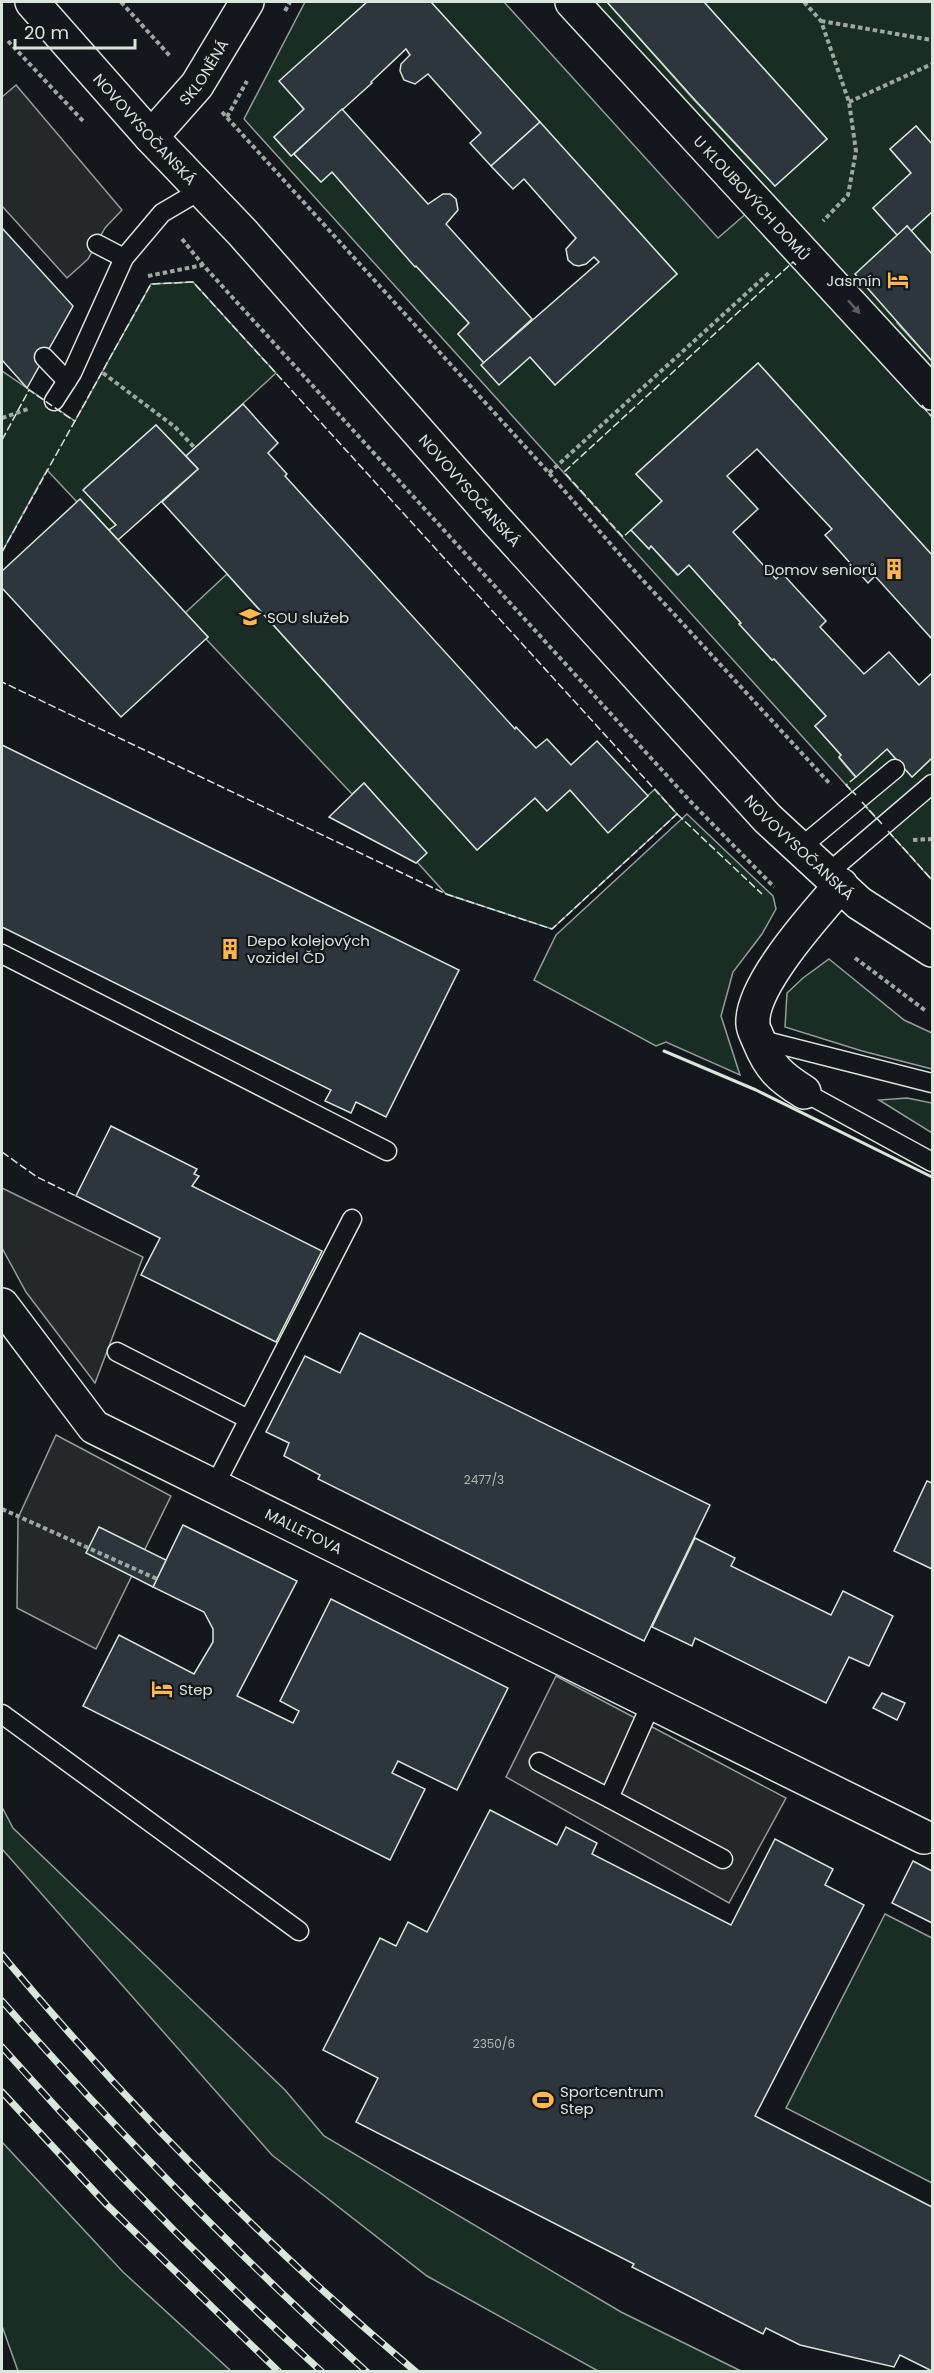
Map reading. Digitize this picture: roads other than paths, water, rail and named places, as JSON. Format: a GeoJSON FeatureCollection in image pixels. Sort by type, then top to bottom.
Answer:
{"type":"FeatureCollection","features":[{"type":"Feature","properties":{"kind":"street","name":"NOVOVYSOČANSKÁ"},"geometry":{"type":"LineString","coordinates":[[32,2],[151,137],[242,232],[489,512],[759,809],[859,903],[933,950]]}},
{"type":"Feature","properties":{"kind":"street","name":"SKLONĚNÁ"},"geometry":{"type":"LineString","coordinates":[[151,137],[197,85],[248,2]]}},
{"type":"Feature","properties":{"kind":"street","name":"U KLOUBOVÝCH DOMŮ"},"geometry":{"type":"LineString","coordinates":[[572,2],[758,202],[809,236],[933,393]]}},
{"type":"Feature","properties":{"kind":"street"},"geometry":{"type":"LineString","coordinates":[[804,1092],[781,1078],[766,1059],[753,1024],[758,996],[834,879]]}},
{"type":"Feature","properties":{"kind":"street","name":"MALLETOVA"},"geometry":{"type":"LineString","coordinates":[[2,1305],[94,1427],[928,1839]]}},
{"type":"Feature","properties":{"kind":"lane"},"geometry":{"type":"LineString","coordinates":[[54,401],[67,381],[116,280],[124,258],[162,213],[201,190]]}},
{"type":"Feature","properties":{"kind":"lane"},"geometry":{"type":"LineString","coordinates":[[97,244],[124,258]]}},
{"type":"Feature","properties":{"kind":"lane"},"geometry":{"type":"LineString","coordinates":[[44,357],[67,381]]}},
{"type":"Feature","properties":{"kind":"lane"},"geometry":{"type":"LineString","coordinates":[[800,848],[895,769]]}},
{"type":"Feature","properties":{"kind":"lane"},"geometry":{"type":"LineString","coordinates":[[834,879],[933,784]]}},
{"type":"Feature","properties":{"kind":"lane"},"geometry":{"type":"LineString","coordinates":[[2,954],[387,1150]]}},
{"type":"Feature","properties":{"kind":"lane"},"geometry":{"type":"LineString","coordinates":[[758,1039],[933,1083]]}},
{"type":"Feature","properties":{"kind":"lane"},"geometry":{"type":"LineString","coordinates":[[804,1092],[933,1162]]}},
{"type":"Feature","properties":{"kind":"lane"},"geometry":{"type":"LineString","coordinates":[[214,1487],[352,1219]]}},
{"type":"Feature","properties":{"kind":"lane"},"geometry":{"type":"LineString","coordinates":[[117,1352],[248,1419]]}},
{"type":"Feature","properties":{"kind":"lane"},"geometry":{"type":"LineString","coordinates":[[609,1798],[652,1702]]}},
{"type":"Feature","properties":{"kind":"lane"},"geometry":{"type":"LineString","coordinates":[[2,1714],[299,1931]]}},
{"type":"Feature","properties":{"kind":"lane"},"geometry":{"type":"LineString","coordinates":[[539,1762],[723,1859]]}},
{"type":"Feature","properties":{"kind":"railway"},"geometry":{"type":"LineString","coordinates":[[2,1955],[98,2065],[200,2172],[306,2275],[416,2372]]}},
{"type":"Feature","properties":{"kind":"railway"},"geometry":{"type":"LineString","coordinates":[[2,2001],[89,2098],[179,2192],[367,2372]]}},
{"type":"Feature","properties":{"kind":"railway"},"geometry":{"type":"LineString","coordinates":[[2,2047],[158,2214],[322,2372]]}},
{"type":"Feature","properties":{"kind":"railway"},"geometry":{"type":"LineString","coordinates":[[2,2092],[107,2205],[279,2372]]}},
{"type":"Feature","properties":{"kind":"place","name":"Jasmín"},"geometry":{"type":"Point","coordinates":[898,280]}},
{"type":"Feature","properties":{"kind":"place","name":"Domov seniorů"},"geometry":{"type":"Point","coordinates":[894,569]}},
{"type":"Feature","properties":{"kind":"place","name":"SOU služeb"},"geometry":{"type":"Point","coordinates":[250,617]}},
{"type":"Feature","properties":{"kind":"place","name":"Depo kolejových vozidel ČD"},"geometry":{"type":"Point","coordinates":[230,949]}},
{"type":"Feature","properties":{"kind":"place","name":"Step"},"geometry":{"type":"Point","coordinates":[162,1689]}},
{"type":"Feature","properties":{"kind":"place","name":"Sportcentrum Step"},"geometry":{"type":"Point","coordinates":[543,2100]}}]}
